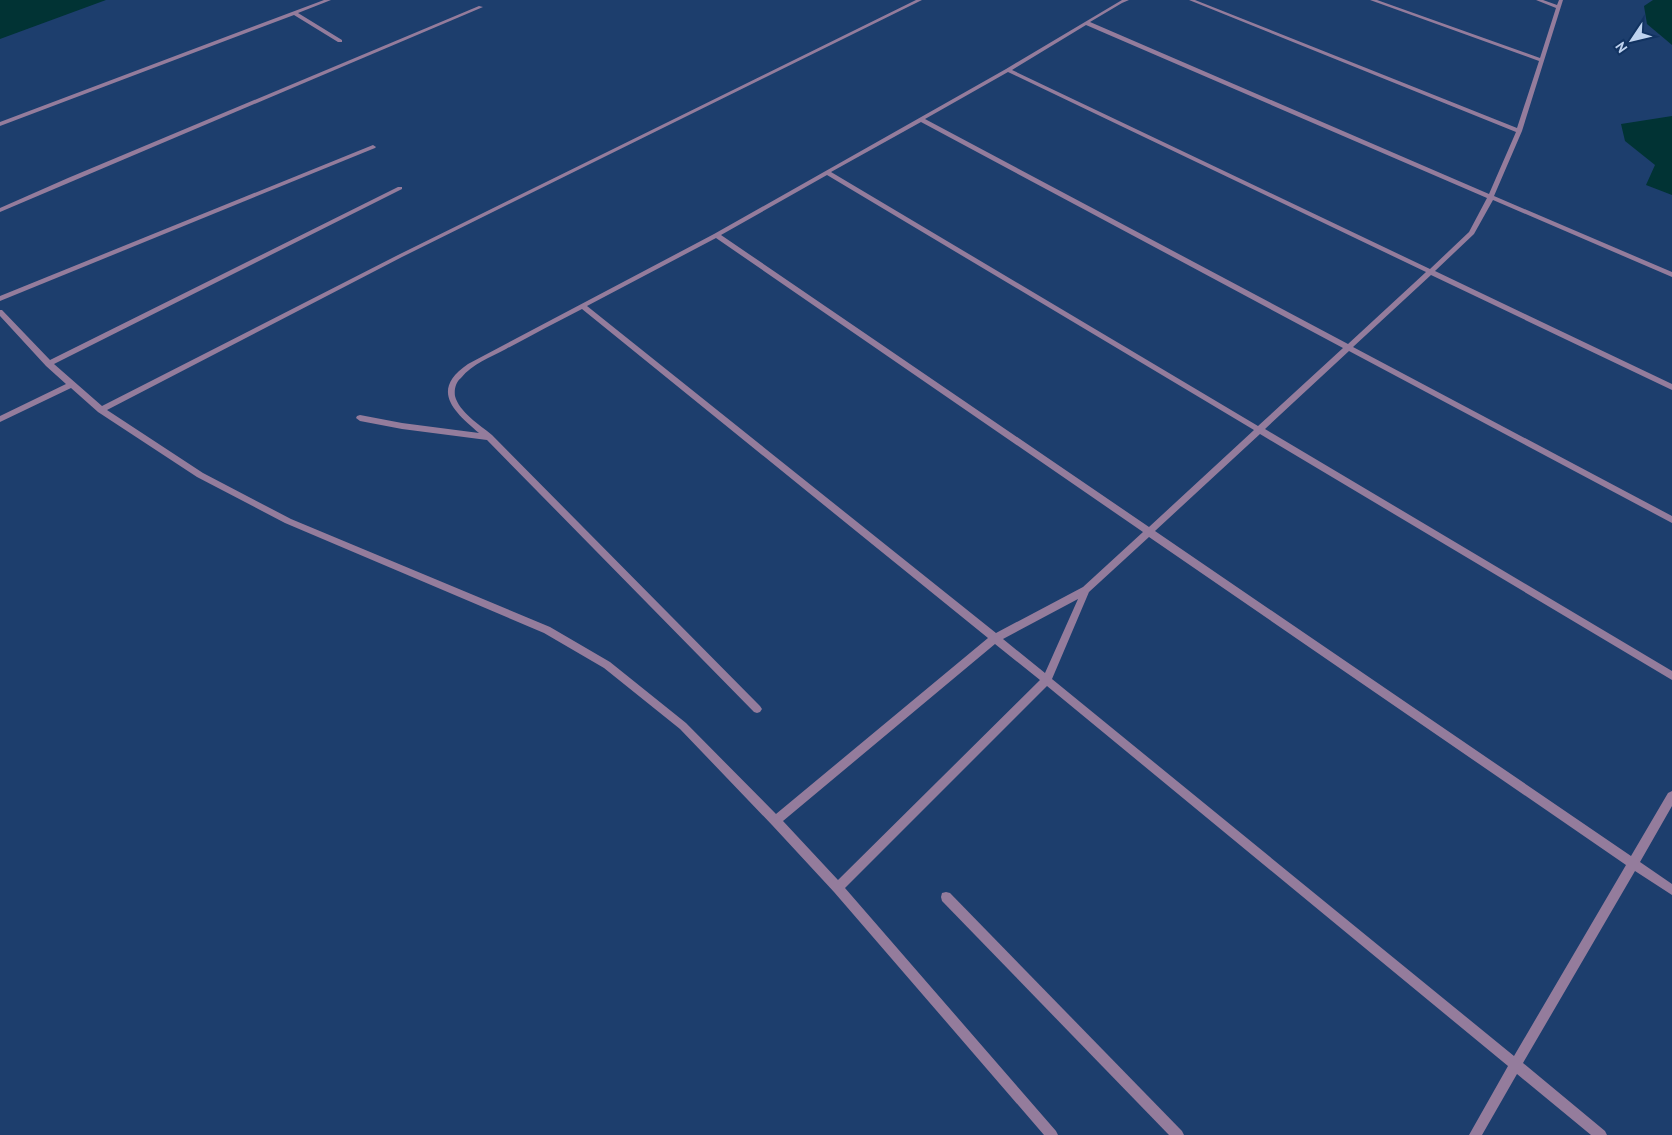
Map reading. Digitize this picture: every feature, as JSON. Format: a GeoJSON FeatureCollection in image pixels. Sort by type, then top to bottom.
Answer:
{"type":"FeatureCollection","features":[{"type":"Feature","properties":{"kind":"street"},"geometry":{"type":"LineString","coordinates":[[0,124],[328,0]]}},
{"type":"Feature","properties":{"kind":"street"},"geometry":{"type":"LineString","coordinates":[[101,410],[400,256],[920,0]]}},
{"type":"Feature","properties":{"kind":"street"},"geometry":{"type":"LineString","coordinates":[[757,708],[455,405],[450,390],[456,378],[481,359],[716,235],[1008,70],[1120,2],[1128,0]]}},
{"type":"Feature","properties":{"kind":"street"},"geometry":{"type":"LineString","coordinates":[[1191,0],[1519,131]]}},
{"type":"Feature","properties":{"kind":"street"},"geometry":{"type":"LineString","coordinates":[[1372,0],[1541,60]]}},
{"type":"Feature","properties":{"kind":"street"},"geometry":{"type":"LineString","coordinates":[[776,821],[994,639],[1086,590],[1472,232],[1491,197],[1519,131],[1560,3],[1538,0]]}},
{"type":"Feature","properties":{"kind":"street"},"geometry":{"type":"LineString","coordinates":[[0,210],[481,8]]}},
{"type":"Feature","properties":{"kind":"street"},"geometry":{"type":"LineString","coordinates":[[294,13],[340,41]]}},
{"type":"Feature","properties":{"kind":"street"},"geometry":{"type":"LineString","coordinates":[[1087,23],[1672,274]]}},
{"type":"Feature","properties":{"kind":"street"},"geometry":{"type":"LineString","coordinates":[[1008,70],[1672,387]]}},
{"type":"Feature","properties":{"kind":"street"},"geometry":{"type":"LineString","coordinates":[[920,119],[1672,520]]}},
{"type":"Feature","properties":{"kind":"street"},"geometry":{"type":"LineString","coordinates":[[0,298],[373,147]]}},
{"type":"Feature","properties":{"kind":"street"},"geometry":{"type":"LineString","coordinates":[[826,172],[1672,676]]}},
{"type":"Feature","properties":{"kind":"street"},"geometry":{"type":"LineString","coordinates":[[49,364],[400,188]]}},
{"type":"Feature","properties":{"kind":"street"},"geometry":{"type":"LineString","coordinates":[[716,235],[1672,890]]}},
{"type":"Feature","properties":{"kind":"street"},"geometry":{"type":"LineString","coordinates":[[583,306],[1046,680],[1601,1135]]}},
{"type":"Feature","properties":{"kind":"street"},"geometry":{"type":"LineString","coordinates":[[0,312],[49,364],[101,410],[200,474],[288,521],[547,630],[607,665],[683,726],[776,821],[838,888],[1052,1135]]}},
{"type":"Feature","properties":{"kind":"street"},"geometry":{"type":"LineString","coordinates":[[0,419],[72,384]]}},
{"type":"Feature","properties":{"kind":"street"},"geometry":{"type":"LineString","coordinates":[[360,418],[402,426],[489,437]]}},
{"type":"Feature","properties":{"kind":"street"},"geometry":{"type":"LineString","coordinates":[[838,888],[1046,680],[1086,590]]}},
{"type":"Feature","properties":{"kind":"street"},"geometry":{"type":"LineString","coordinates":[[1475,1135],[1672,796]]}},
{"type":"Feature","properties":{"kind":"street"},"geometry":{"type":"LineString","coordinates":[[946,898],[1178,1135]]}},
{"type":"Feature","properties":{"kind":"shaded area"},"geometry":{"type":"Polygon","coordinates":[[[0,0],[106,0],[0,39],[0,0]]]}},
{"type":"Feature","properties":{"kind":"shaded area"},"geometry":{"type":"Polygon","coordinates":[[[1653,0],[1672,0],[1672,45],[1647,24],[1644,6],[1653,0]]]}},
{"type":"Feature","properties":{"kind":"shaded area"},"geometry":{"type":"Polygon","coordinates":[[[1672,116],[1672,195],[1646,185],[1655,165],[1625,141],[1621,124],[1672,116]]]}}]}
